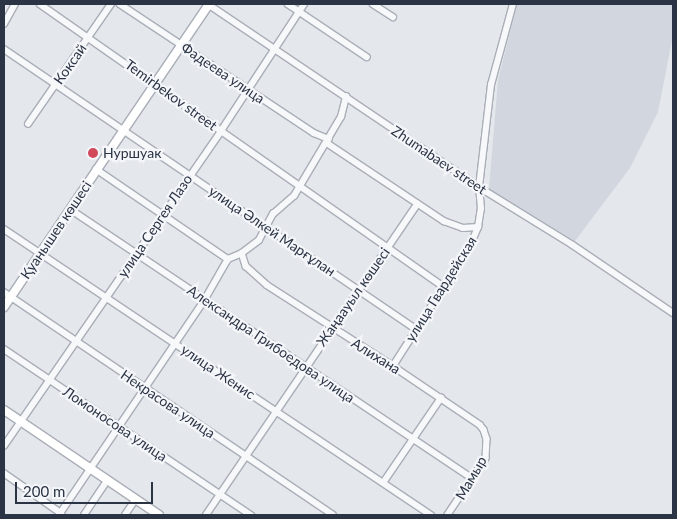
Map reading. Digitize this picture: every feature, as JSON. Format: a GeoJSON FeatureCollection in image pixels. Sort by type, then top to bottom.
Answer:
{"type":"FeatureCollection","features":[{"type":"Feature","properties":{"kind":"street"},"geometry":{"type":"LineString","coordinates":[[4,24],[16,4]]}},
{"type":"Feature","properties":{"kind":"street","name":"Temirbekov street"},"geometry":{"type":"LineString","coordinates":[[40,4],[443,286]]}},
{"type":"Feature","properties":{"kind":"street","name":"Коксай"},"geometry":{"type":"LineString","coordinates":[[28,124],[111,4]]}},
{"type":"Feature","properties":{"kind":"street","name":"Фадеева улица"},"geometry":{"type":"LineString","coordinates":[[120,4],[328,141],[417,204],[455,226],[478,227]]}},
{"type":"Feature","properties":{"kind":"street","name":"Қуанышев көшесі"},"geometry":{"type":"LineString","coordinates":[[4,307],[7,295],[70,209],[208,4]]}},
{"type":"Feature","properties":{"kind":"street","name":"Zhumabaev street"},"geometry":{"type":"LineString","coordinates":[[208,4],[479,188],[574,245],[673,313]]}},
{"type":"Feature","properties":{"kind":"street"},"geometry":{"type":"LineString","coordinates":[[288,4],[367,58]]}},
{"type":"Feature","properties":{"kind":"street","name":"улица Сергея Лазо"},"geometry":{"type":"LineString","coordinates":[[4,446],[189,175],[221,132],[247,89],[304,4]]}},
{"type":"Feature","properties":{"kind":"street"},"geometry":{"type":"LineString","coordinates":[[373,4],[392,17]]}},
{"type":"Feature","properties":{"kind":"street","name":"улица Гвардейская"},"geometry":{"type":"LineString","coordinates":[[393,366],[470,246],[478,227],[481,209],[479,188],[491,85],[513,4]]}},
{"type":"Feature","properties":{"kind":"street","name":"улица Әлкей Марғұлан"},"geometry":{"type":"LineString","coordinates":[[4,49],[416,329]]}},
{"type":"Feature","properties":{"kind":"street"},"geometry":{"type":"LineString","coordinates":[[4,473],[60,514],[205,299],[228,259],[242,253],[259,240],[273,214],[294,196],[301,186],[328,141],[340,117],[346,97]]}},
{"type":"Feature","properties":{"kind":"street"},"geometry":{"type":"LineString","coordinates":[[96,169],[228,259]]}},
{"type":"Feature","properties":{"kind":"street","name":"Жаңаауыл көшесі"},"geometry":{"type":"LineString","coordinates":[[206,515],[417,204]]}},
{"type":"Feature","properties":{"kind":"street","name":"Александра Грибоедова улица"},"geometry":{"type":"LineString","coordinates":[[70,209],[412,440],[473,479]]}},
{"type":"Feature","properties":{"kind":"street","name":"улица Женис"},"geometry":{"type":"LineString","coordinates":[[4,229],[431,515]]}},
{"type":"Feature","properties":{"kind":"street","name":"Алихана"},"geometry":{"type":"LineString","coordinates":[[242,253],[246,266],[254,276],[480,424],[487,439]]}},
{"type":"Feature","properties":{"kind":"street","name":"Некрасова улица"},"geometry":{"type":"LineString","coordinates":[[7,295],[333,515]]}},
{"type":"Feature","properties":{"kind":"street","name":"Ломоносова улица"},"geometry":{"type":"LineString","coordinates":[[4,349],[118,428],[251,515]]}},
{"type":"Feature","properties":{"kind":"street"},"geometry":{"type":"LineString","coordinates":[[383,483],[440,398]]}},
{"type":"Feature","properties":{"kind":"street"},"geometry":{"type":"LineString","coordinates":[[4,410],[159,515]]}},
{"type":"Feature","properties":{"kind":"street","name":"Мамыр"},"geometry":{"type":"LineString","coordinates":[[448,515],[486,458],[487,439]]}},
{"type":"Feature","properties":{"kind":"street"},"geometry":{"type":"LineString","coordinates":[[84,515],[104,485]]}},
{"type":"Feature","properties":{"kind":"street"},"geometry":{"type":"LineString","coordinates":[[125,515],[136,500]]}},
{"type":"Feature","properties":{"kind":"shaded area"},"geometry":{"type":"Polygon","coordinates":[[[517,4],[673,4],[673,35],[658,112],[630,168],[575,241],[489,189],[498,80],[517,4]]]}},
{"type":"Feature","properties":{"kind":"place","name":"Нуршуак"},"geometry":{"type":"Point","coordinates":[93,153]}}]}
